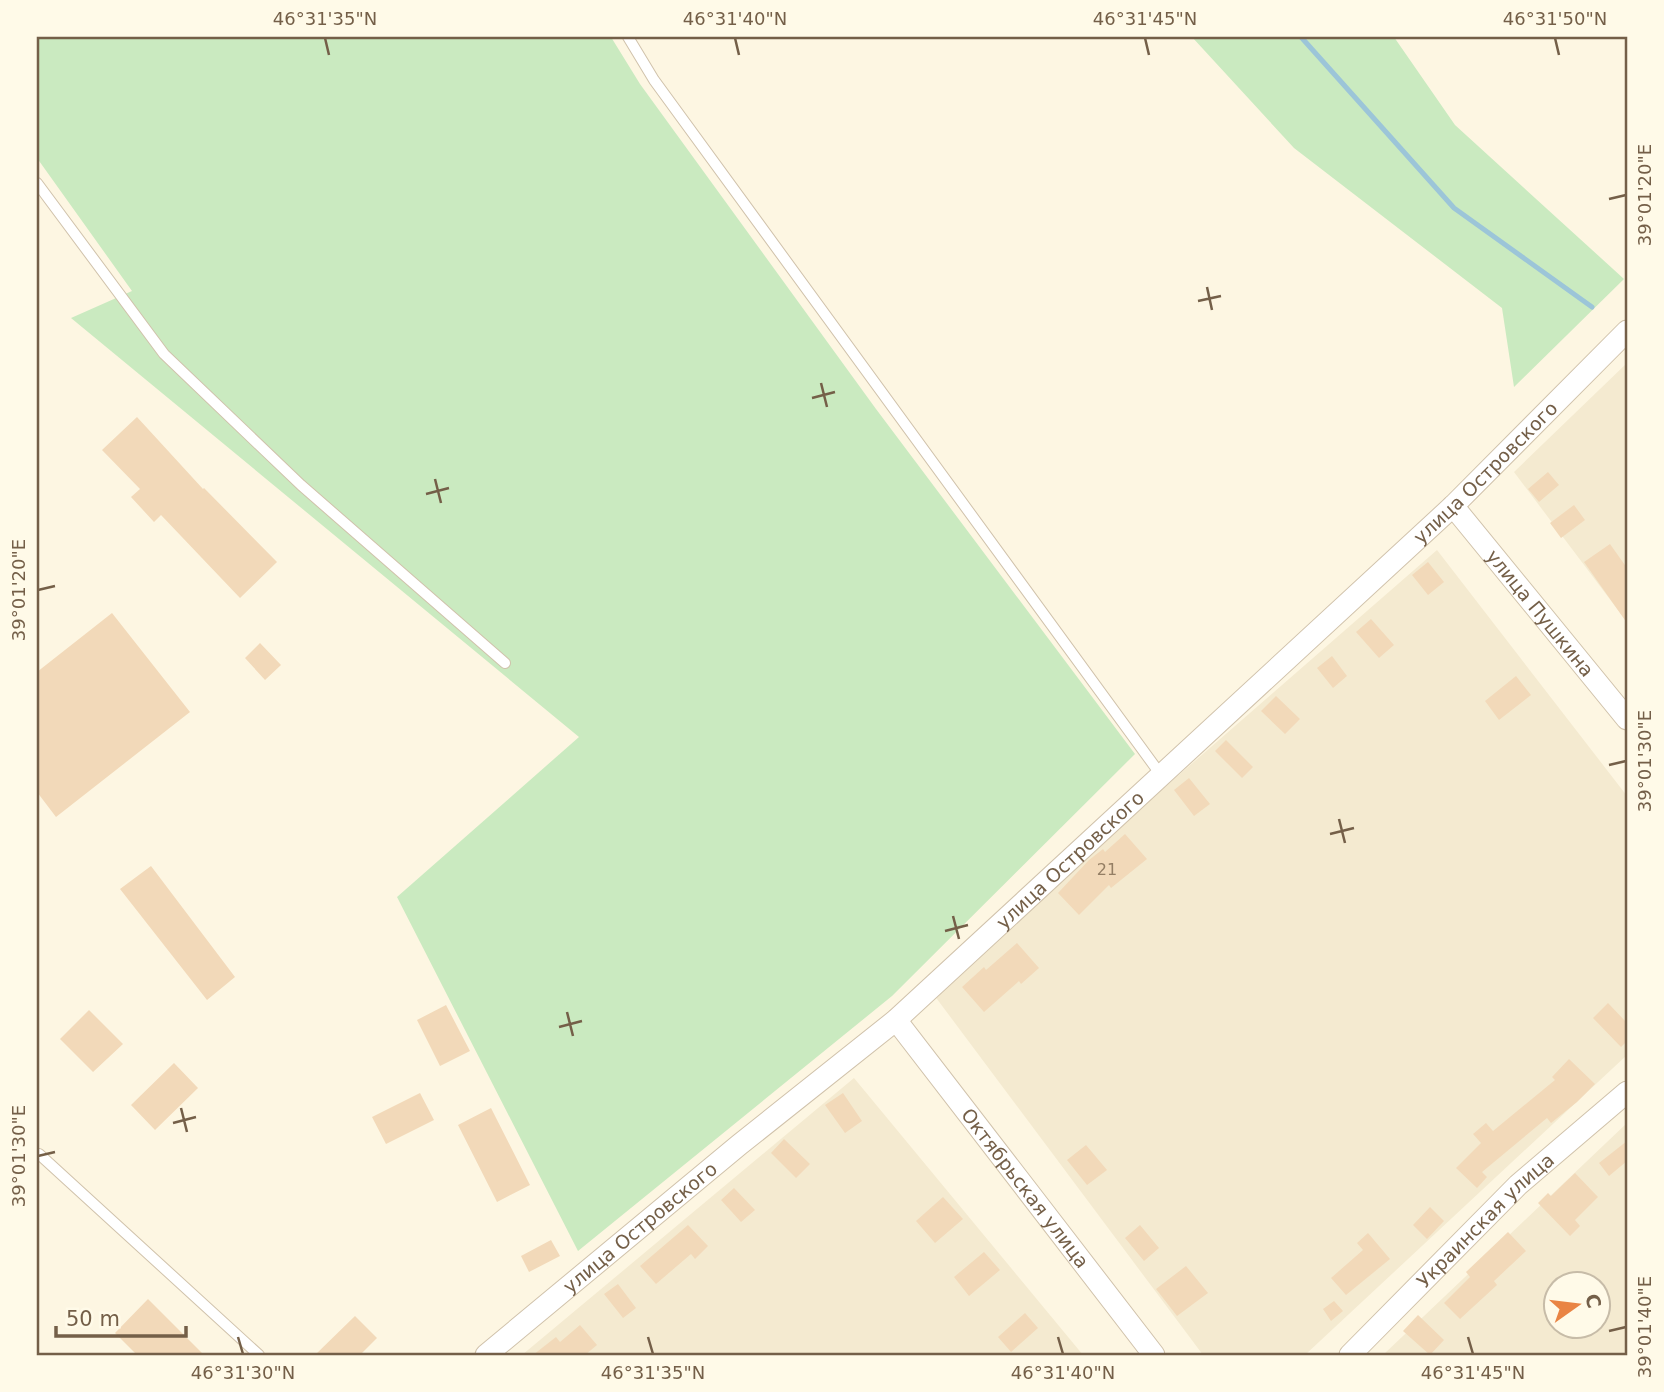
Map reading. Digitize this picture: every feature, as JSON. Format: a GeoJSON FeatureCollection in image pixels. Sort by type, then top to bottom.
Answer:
{"type":"FeatureCollection","features":[{"type":"Feature","properties":{"kind":"street","name":"улица Островского"},"geometry":{"type":"LineString","coordinates":[[486,1355],[739,1145],[896,1020],[1453,506],[1627,331]]}},
{"type":"Feature","properties":{"kind":"street","name":"улица Пушкина"},"geometry":{"type":"LineString","coordinates":[[1453,506],[1627,719]]}},
{"type":"Feature","properties":{"kind":"street","name":"Октябрьская улица"},"geometry":{"type":"LineString","coordinates":[[896,1020],[1154,1355]]}},
{"type":"Feature","properties":{"kind":"street","name":"Украинская улица"},"geometry":{"type":"LineString","coordinates":[[1350,1355],[1518,1185],[1627,1092]]}},
{"type":"Feature","properties":{"kind":"lane"},"geometry":{"type":"LineString","coordinates":[[628,37],[662,91],[1161,775]]}},
{"type":"Feature","properties":{"kind":"lane"},"geometry":{"type":"LineString","coordinates":[[37,183],[164,354],[301,485],[505,663]]}},
{"type":"Feature","properties":{"kind":"lane"},"geometry":{"type":"LineString","coordinates":[[37,1154],[259,1355]]}},
{"type":"Feature","properties":{"kind":"shaded area"},"geometry":{"type":"Polygon","coordinates":[[[1627,363],[1627,622],[1514,472],[1627,363]]]}},
{"type":"Feature","properties":{"kind":"shaded area"},"geometry":{"type":"Polygon","coordinates":[[[1437,550],[1627,796],[1627,1055],[1305,1355],[1203,1355],[931,991],[1437,550]]]}},
{"type":"Feature","properties":{"kind":"shaded area"},"geometry":{"type":"Polygon","coordinates":[[[854,1078],[1083,1355],[522,1355],[854,1078]]]}},
{"type":"Feature","properties":{"kind":"shaded area"},"geometry":{"type":"Polygon","coordinates":[[[1627,1123],[1627,1355],[1383,1355],[1627,1123]]]}},
{"type":"Feature","properties":{"kind":"green space"},"geometry":{"type":"Polygon","coordinates":[[[37,37],[611,37],[640,84],[876,409],[1135,754],[892,996],[578,1251],[397,897],[579,737],[71,318],[132,291],[37,158],[37,37]]]}},
{"type":"Feature","properties":{"kind":"green space"},"geometry":{"type":"Polygon","coordinates":[[[1192,37],[1394,37],[1455,125],[1624,279],[1514,387],[1502,308],[1294,148],[1192,37]]]}},
{"type":"Feature","properties":{"kind":"building"},"geometry":{"type":"Polygon","coordinates":[[[137,417],[203,489],[277,562],[240,598],[161,515],[154,522],[131,497],[140,489],[102,450],[137,417]]]}},
{"type":"Feature","properties":{"kind":"building"},"geometry":{"type":"Polygon","coordinates":[[[1548,472],[1559,485],[1539,502],[1528,489],[1548,472]]]}},
{"type":"Feature","properties":{"kind":"building"},"geometry":{"type":"Polygon","coordinates":[[[1574,505],[1585,520],[1561,538],[1550,523],[1574,505]]]}},
{"type":"Feature","properties":{"kind":"building"},"geometry":{"type":"Polygon","coordinates":[[[1610,544],[1627,568],[1627,623],[1584,562],[1610,544]]]}},
{"type":"Feature","properties":{"kind":"building"},"geometry":{"type":"Polygon","coordinates":[[[1428,562],[1444,582],[1428,595],[1412,575],[1428,562]]]}},
{"type":"Feature","properties":{"kind":"building"},"geometry":{"type":"Polygon","coordinates":[[[112,613],[190,712],[56,817],[37,792],[37,672],[112,613]]]}},
{"type":"Feature","properties":{"kind":"building"},"geometry":{"type":"Polygon","coordinates":[[[1371,619],[1394,645],[1379,658],[1356,632],[1371,619]]]}},
{"type":"Feature","properties":{"kind":"building"},"geometry":{"type":"Polygon","coordinates":[[[260,643],[281,665],[265,680],[245,658],[260,643]]]}},
{"type":"Feature","properties":{"kind":"building"},"geometry":{"type":"Polygon","coordinates":[[[1332,656],[1347,676],[1333,688],[1317,668],[1332,656]]]}},
{"type":"Feature","properties":{"kind":"building"},"geometry":{"type":"Polygon","coordinates":[[[1516,676],[1531,695],[1499,720],[1485,701],[1516,676]]]}},
{"type":"Feature","properties":{"kind":"building"},"geometry":{"type":"Polygon","coordinates":[[[1276,696],[1300,719],[1285,734],[1261,711],[1276,696]]]}},
{"type":"Feature","properties":{"kind":"building"},"geometry":{"type":"Polygon","coordinates":[[[1226,740],[1253,767],[1242,778],[1215,751],[1226,740]]]}},
{"type":"Feature","properties":{"kind":"building"},"geometry":{"type":"Polygon","coordinates":[[[1189,778],[1210,804],[1194,816],[1174,790],[1189,778]]]}},
{"type":"Feature","properties":{"kind":"building"},"geometry":{"type":"Polygon","coordinates":[[[1125,834],[1147,859],[1111,888],[1109,885],[1079,915],[1058,893],[1089,860],[1103,849],[1105,852],[1125,834]]]}},
{"type":"Feature","properties":{"kind":"building"},"geometry":{"type":"Polygon","coordinates":[[[151,866],[235,977],[207,1000],[120,889],[151,866]]]}},
{"type":"Feature","properties":{"kind":"building"},"geometry":{"type":"Polygon","coordinates":[[[1017,943],[1039,968],[1021,984],[1019,981],[984,1012],[962,987],[1017,943]]]}},
{"type":"Feature","properties":{"kind":"building"},"geometry":{"type":"Polygon","coordinates":[[[1608,1003],[1627,1023],[1627,1041],[1621,1047],[1593,1018],[1608,1003]]]}},
{"type":"Feature","properties":{"kind":"building"},"geometry":{"type":"Polygon","coordinates":[[[446,1005],[470,1051],[440,1066],[417,1020],[446,1005]]]}},
{"type":"Feature","properties":{"kind":"building"},"geometry":{"type":"Polygon","coordinates":[[[89,1010],[123,1044],[93,1072],[60,1039],[89,1010]]]}},
{"type":"Feature","properties":{"kind":"building"},"geometry":{"type":"Polygon","coordinates":[[[1569,1059],[1595,1084],[1551,1123],[1547,1118],[1482,1172],[1487,1177],[1477,1188],[1456,1168],[1481,1143],[1473,1134],[1486,1123],[1493,1131],[1555,1080],[1552,1077],[1569,1059]]]}},
{"type":"Feature","properties":{"kind":"building"},"geometry":{"type":"Polygon","coordinates":[[[174,1063],[198,1088],[155,1130],[131,1105],[174,1063]]]}},
{"type":"Feature","properties":{"kind":"building"},"geometry":{"type":"Polygon","coordinates":[[[420,1093],[434,1120],[386,1144],[372,1117],[420,1093]]]}},
{"type":"Feature","properties":{"kind":"building"},"geometry":{"type":"Polygon","coordinates":[[[843,1093],[862,1121],[845,1133],[825,1105],[843,1093]]]}},
{"type":"Feature","properties":{"kind":"building"},"geometry":{"type":"Polygon","coordinates":[[[491,1108],[530,1185],[497,1202],[458,1125],[491,1108]]]}},
{"type":"Feature","properties":{"kind":"building"},"geometry":{"type":"Polygon","coordinates":[[[784,1139],[810,1164],[796,1178],[771,1153],[784,1139]]]}},
{"type":"Feature","properties":{"kind":"building"},"geometry":{"type":"Polygon","coordinates":[[[1627,1141],[1627,1161],[1609,1176],[1599,1163],[1627,1141]]]}},
{"type":"Feature","properties":{"kind":"building"},"geometry":{"type":"Polygon","coordinates":[[[1086,1145],[1107,1170],[1087,1185],[1067,1160],[1086,1145]]]}},
{"type":"Feature","properties":{"kind":"building"},"geometry":{"type":"Polygon","coordinates":[[[1575,1173],[1598,1197],[1575,1220],[1580,1226],[1570,1236],[1538,1203],[1548,1193],[1551,1196],[1575,1173]]]}},
{"type":"Feature","properties":{"kind":"building"},"geometry":{"type":"Polygon","coordinates":[[[734,1188],[755,1210],[741,1222],[721,1200],[734,1188]]]}},
{"type":"Feature","properties":{"kind":"building"},"geometry":{"type":"Polygon","coordinates":[[[943,1197],[963,1219],[935,1243],[916,1221],[943,1197]]]}},
{"type":"Feature","properties":{"kind":"building"},"geometry":{"type":"Polygon","coordinates":[[[1430,1207],[1444,1221],[1427,1239],[1413,1225],[1430,1207]]]}},
{"type":"Feature","properties":{"kind":"building"},"geometry":{"type":"Polygon","coordinates":[[[688,1225],[708,1246],[695,1259],[691,1254],[656,1284],[640,1266],[688,1225]]]}},
{"type":"Feature","properties":{"kind":"building"},"geometry":{"type":"Polygon","coordinates":[[[1140,1225],[1159,1248],[1144,1261],[1125,1238],[1140,1225]]]}},
{"type":"Feature","properties":{"kind":"building"},"geometry":{"type":"Polygon","coordinates":[[[1508,1232],[1526,1251],[1494,1281],[1497,1285],[1460,1319],[1444,1303],[1470,1277],[1466,1272],[1508,1232]]]}},
{"type":"Feature","properties":{"kind":"building"},"geometry":{"type":"Polygon","coordinates":[[[1368,1233],[1390,1259],[1346,1295],[1331,1278],[1363,1250],[1357,1243],[1368,1233]]]}},
{"type":"Feature","properties":{"kind":"building"},"geometry":{"type":"Polygon","coordinates":[[[551,1240],[560,1256],[529,1272],[521,1256],[551,1240]]]}},
{"type":"Feature","properties":{"kind":"building"},"geometry":{"type":"Polygon","coordinates":[[[984,1252],[1000,1270],[969,1296],[954,1277],[984,1252]]]}},
{"type":"Feature","properties":{"kind":"building"},"geometry":{"type":"Polygon","coordinates":[[[1186,1266],[1208,1293],[1177,1316],[1156,1289],[1186,1266]]]}},
{"type":"Feature","properties":{"kind":"building"},"geometry":{"type":"Polygon","coordinates":[[[618,1284],[636,1308],[623,1318],[604,1294],[618,1284]]]}},
{"type":"Feature","properties":{"kind":"building"},"geometry":{"type":"Polygon","coordinates":[[[148,1299],[204,1355],[137,1355],[115,1333],[148,1299]]]}},
{"type":"Feature","properties":{"kind":"building"},"geometry":{"type":"Polygon","coordinates":[[[1334,1301],[1343,1311],[1331,1321],[1323,1309],[1334,1301]]]}},
{"type":"Feature","properties":{"kind":"building"},"geometry":{"type":"Polygon","coordinates":[[[1025,1313],[1038,1328],[1011,1352],[998,1337],[1025,1313]]]}},
{"type":"Feature","properties":{"kind":"building"},"geometry":{"type":"Polygon","coordinates":[[[1418,1315],[1444,1340],[1430,1355],[1403,1331],[1418,1315]]]}},
{"type":"Feature","properties":{"kind":"building"},"geometry":{"type":"Polygon","coordinates":[[[355,1316],[377,1338],[360,1355],[315,1355],[355,1316]]]}},
{"type":"Feature","properties":{"kind":"building"},"geometry":{"type":"Polygon","coordinates":[[[580,1325],[597,1345],[585,1355],[533,1355],[556,1337],[560,1342],[580,1325]]]}},
{"type":"Feature","properties":{"kind":"waterway"},"geometry":{"type":"LineString","coordinates":[[1301,37],[1454,208],[1592,307]]}}]}
